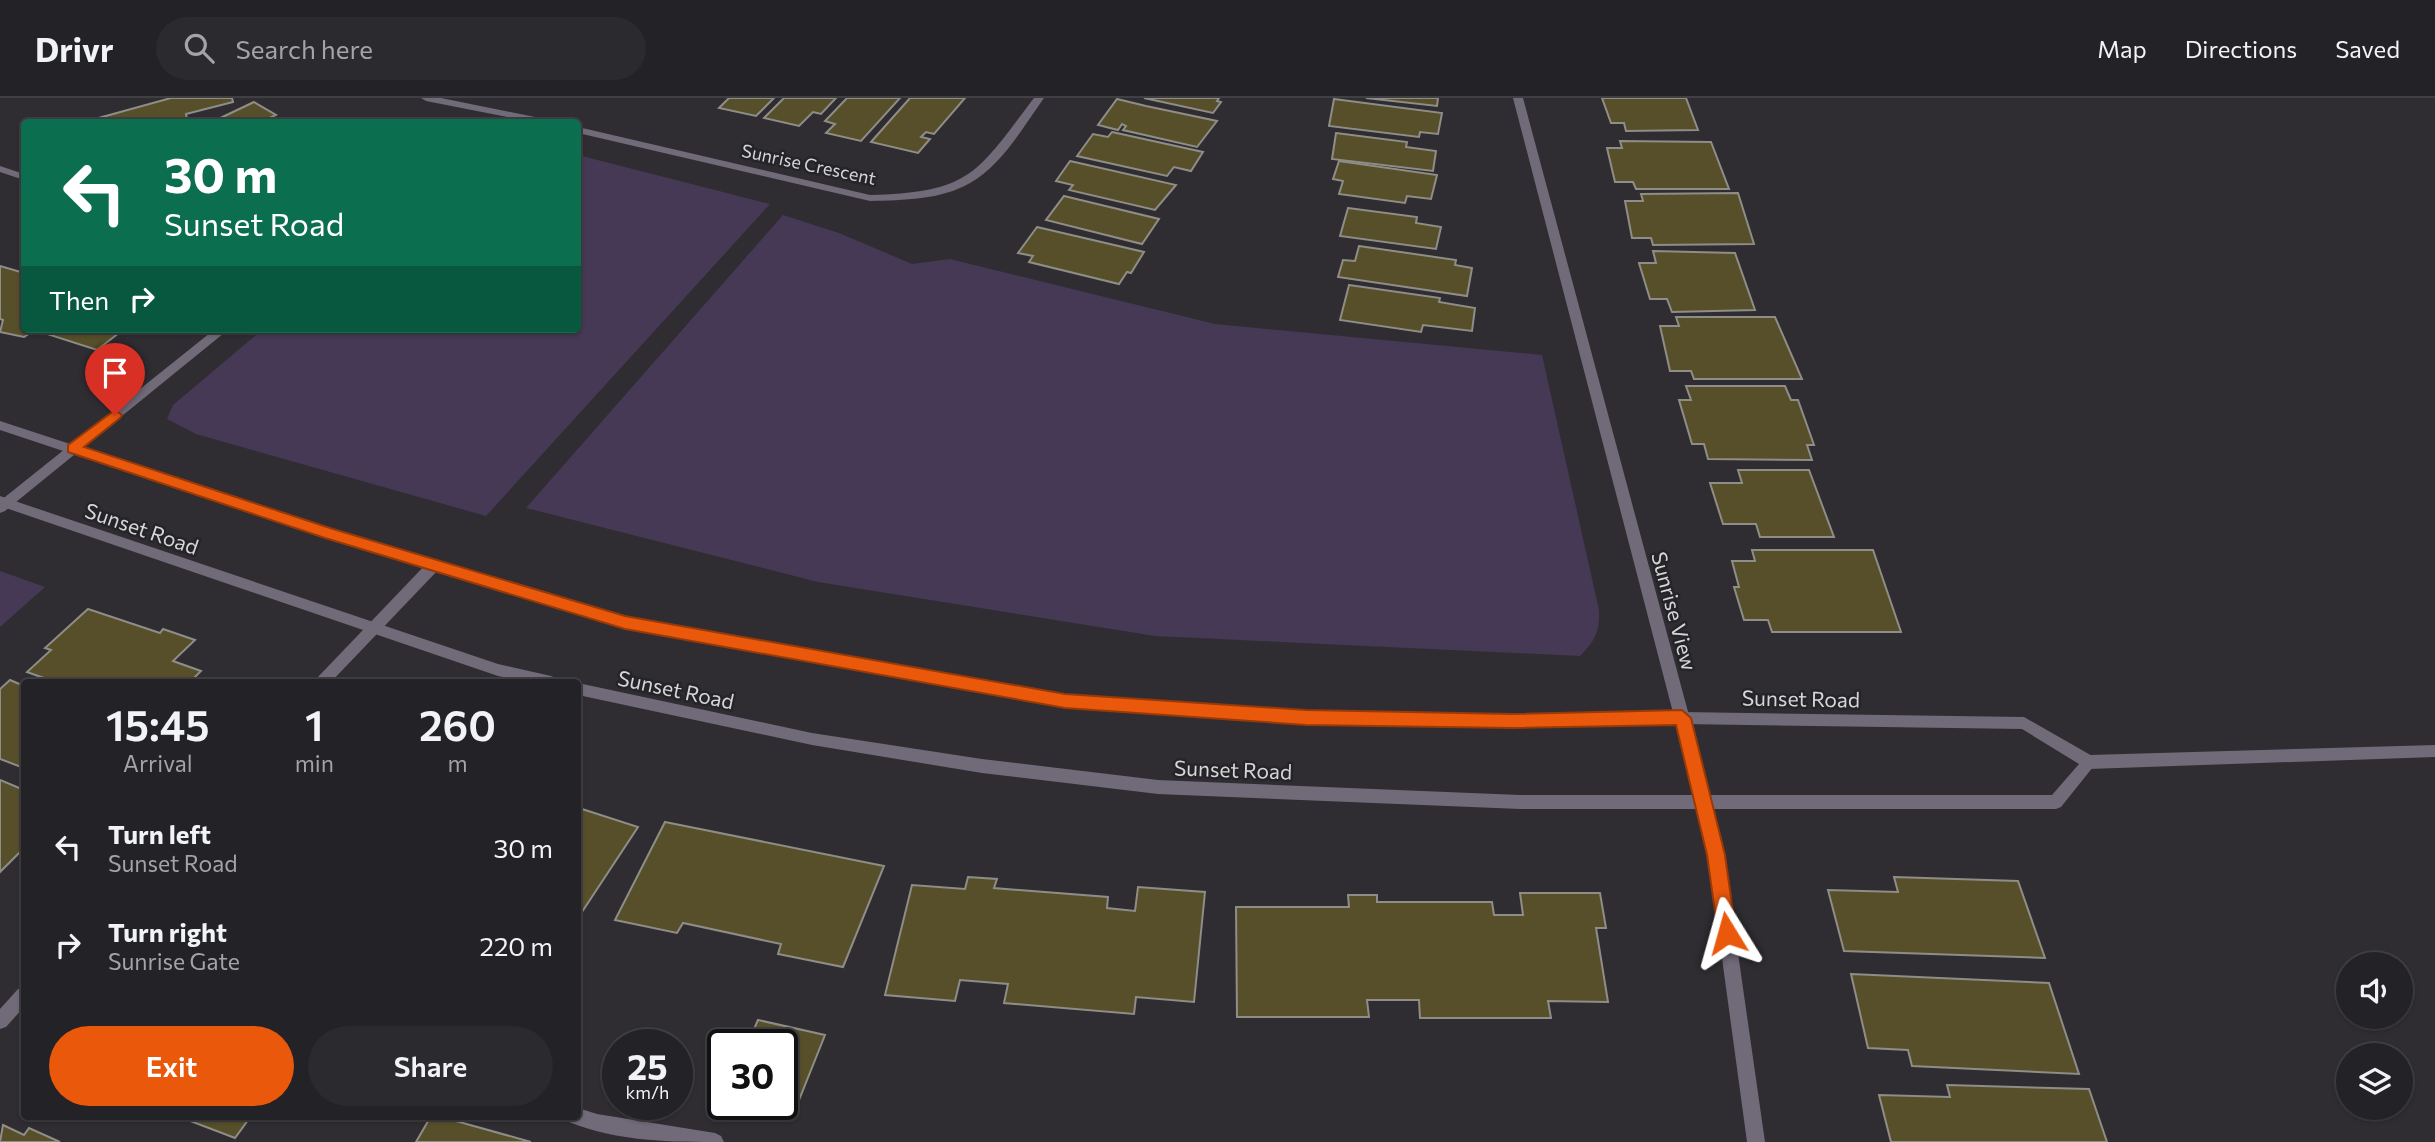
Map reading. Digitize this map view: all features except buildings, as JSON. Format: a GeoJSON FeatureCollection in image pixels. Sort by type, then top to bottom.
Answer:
{"type":"FeatureCollection","features":[{"type":"Feature","properties":{"kind":"street"},"geometry":{"type":"LineString","coordinates":[[426,98],[528,119]]}},
{"type":"Feature","properties":{"kind":"street","name":"Sunrise Crescent"},"geometry":{"type":"LineString","coordinates":[[581,131],[870,198],[911,197],[968,180],[984,166],[1039,98]]}},
{"type":"Feature","properties":{"kind":"street","name":"Sunrise View"},"geometry":{"type":"LineString","coordinates":[[1518,98],[1704,801],[1716,855],[1756,1142]]}},
{"type":"Feature","properties":{"kind":"street"},"geometry":{"type":"LineString","coordinates":[[485,119],[493,113]]}},
{"type":"Feature","properties":{"kind":"street"},"geometry":{"type":"LineString","coordinates":[[0,169],[21,176]]}},
{"type":"Feature","properties":{"kind":"street"},"geometry":{"type":"LineString","coordinates":[[2,504],[218,333]]}},
{"type":"Feature","properties":{"kind":"street","name":"Sunset Road"},"geometry":{"type":"LineString","coordinates":[[0,425],[434,565],[625,622],[1065,701],[1306,718],[1513,721],[1682,718],[2024,723],[2089,762],[2056,802],[1520,802],[1158,787],[982,766],[812,739],[581,690]]}},
{"type":"Feature","properties":{"kind":"street","name":"Sunset Road"},"geometry":{"type":"LineString","coordinates":[[2,504],[498,670],[538,679]]}},
{"type":"Feature","properties":{"kind":"street"},"geometry":{"type":"LineString","coordinates":[[325,679],[434,565]]}},
{"type":"Feature","properties":{"kind":"street"},"geometry":{"type":"LineString","coordinates":[[2089,762],[2435,751]]}},
{"type":"Feature","properties":{"kind":"street"},"geometry":{"type":"LineString","coordinates":[[0,1021],[21,998]]}},
{"type":"Feature","properties":{"kind":"street"},"geometry":{"type":"LineString","coordinates":[[581,1117],[715,1142]]}},
{"type":"Feature","properties":{"kind":"shaded area"},"geometry":{"type":"Polygon","coordinates":[[[581,156],[770,204],[486,516],[196,434],[167,419],[173,405],[258,333],[581,333],[581,156]]]}},
{"type":"Feature","properties":{"kind":"shaded area"},"geometry":{"type":"Polygon","coordinates":[[[783,215],[839,233],[912,264],[950,259],[1215,324],[1542,355],[1599,610],[1599,624],[1593,640],[1580,656],[1155,636],[818,582],[526,508],[783,215]]]}},
{"type":"Feature","properties":{"kind":"shaded area"},"geometry":{"type":"Polygon","coordinates":[[[0,571],[45,587],[0,627],[0,571]]]}},
{"type":"Feature","properties":{"kind":"route"},"geometry":{"type":"LineString","coordinates":[[115,415],[73,449],[330,534],[625,622],[1065,701],[1306,718],[1513,721],[1682,718],[1716,855],[1727,933]]}}]}
